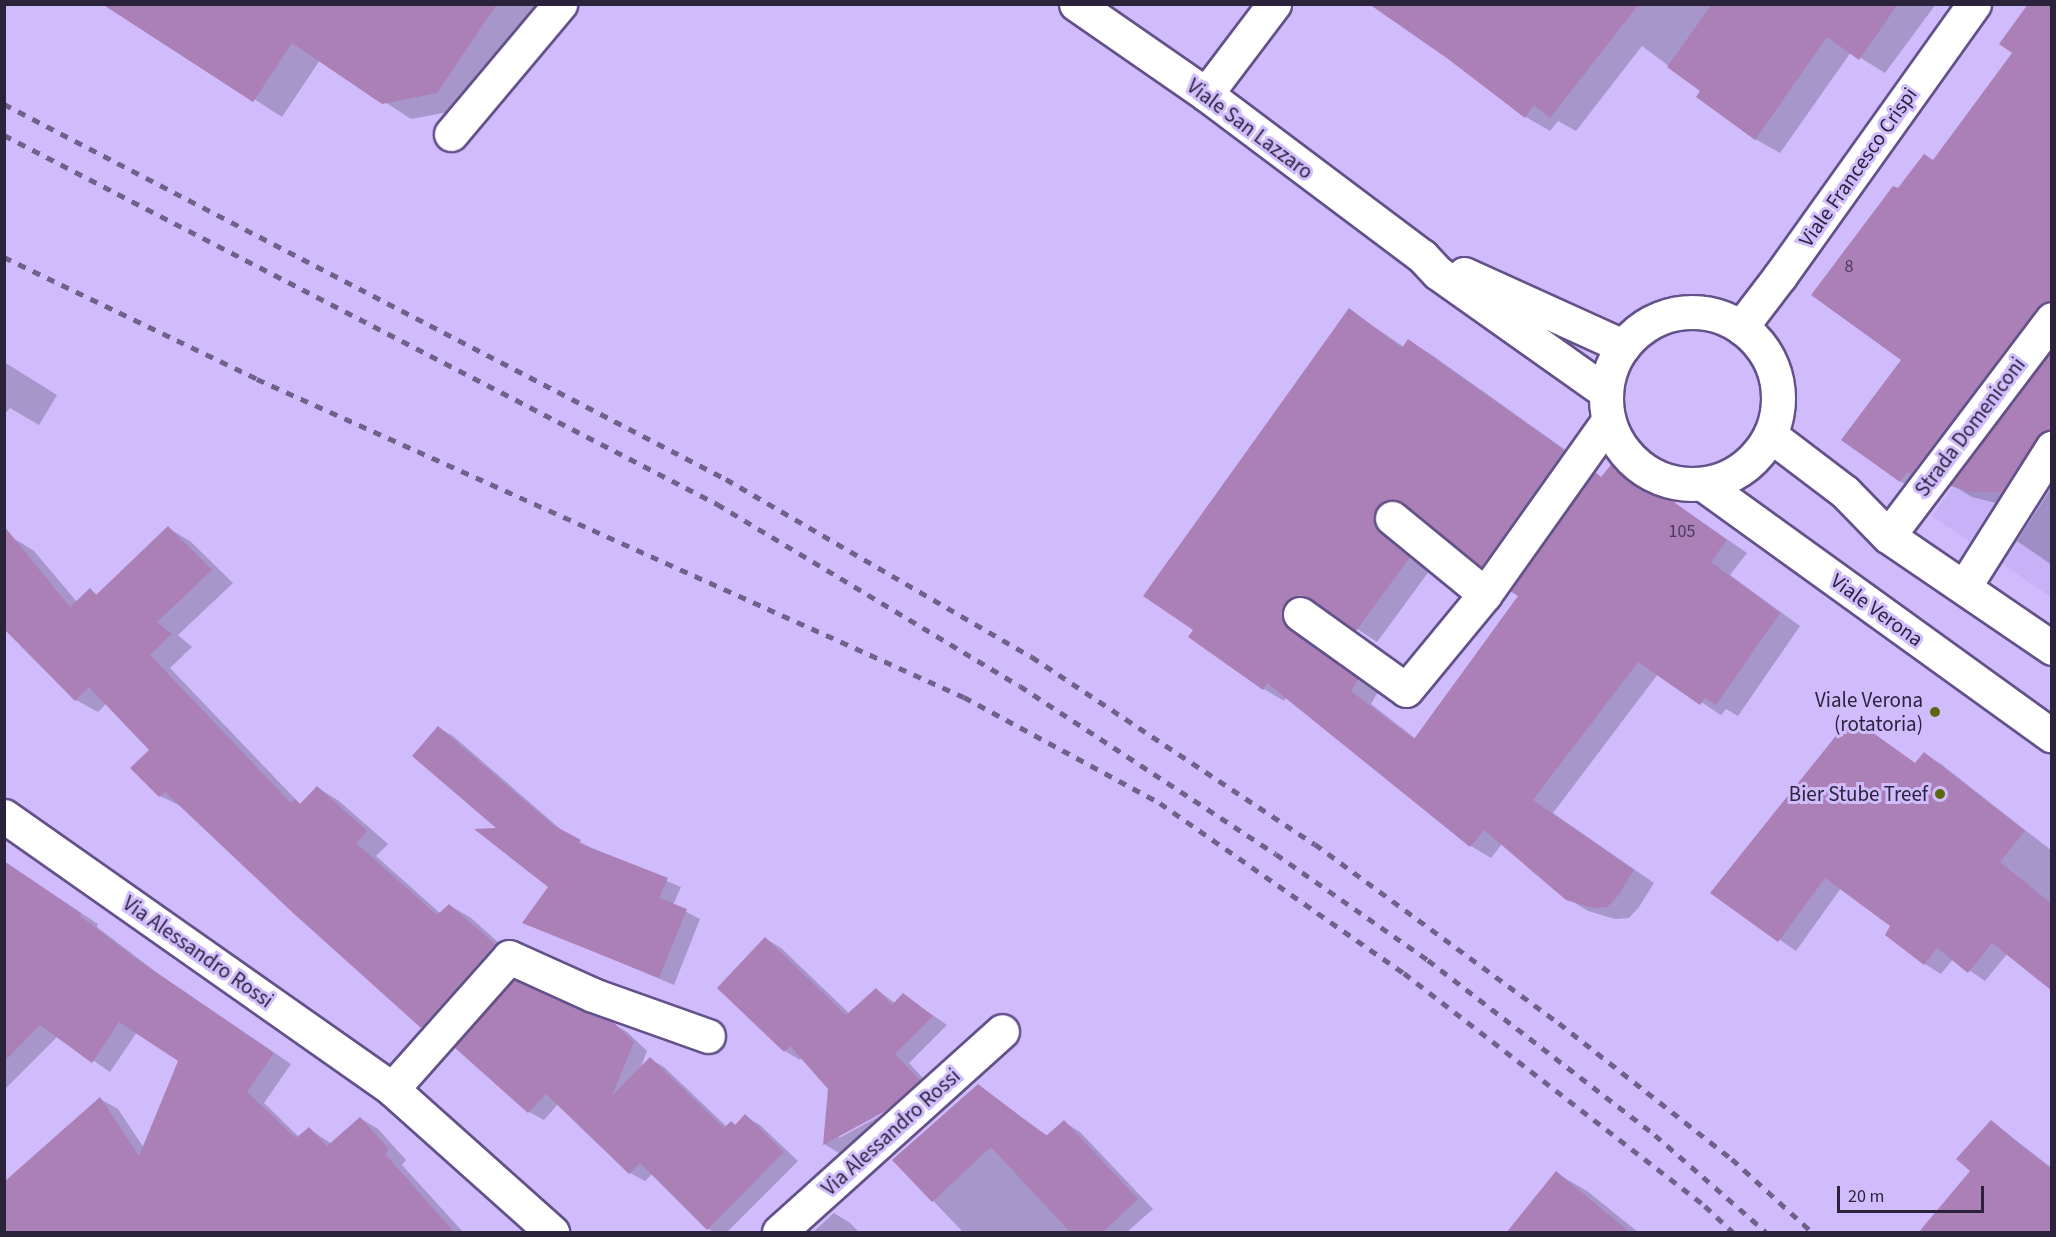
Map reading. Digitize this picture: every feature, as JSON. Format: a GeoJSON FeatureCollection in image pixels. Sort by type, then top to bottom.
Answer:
{"type":"FeatureCollection","features":[{"type":"Feature","properties":{"kind":"street"},"geometry":{"type":"LineString","coordinates":[[451,134],[560,4]]}},
{"type":"Feature","properties":{"kind":"street","name":"Viale San Lazzaro"},"geometry":{"type":"LineString","coordinates":[[1076,4],[1206,94],[1422,256],[1438,273],[1607,407]]}},
{"type":"Feature","properties":{"kind":"street"},"geometry":{"type":"LineString","coordinates":[[1206,94],[1274,4]]}},
{"type":"Feature","properties":{"kind":"street","name":"Viale Francesco Crispi"},"geometry":{"type":"LineString","coordinates":[[1741,327],[1974,4]]}},
{"type":"Feature","properties":{"kind":"street","name":"Viale San Lazzaro"},"geometry":{"type":"LineString","coordinates":[[1422,256],[1623,346]]}},
{"type":"Feature","properties":{"kind":"street"},"geometry":{"type":"LineString","coordinates":[[1300,614],[1406,690],[1485,594],[1607,407],[1614,361],[1623,346],[1651,322],[1687,312],[1725,318],[1741,327],[1766,354],[1777,382],[1776,413],[1770,435],[1764,446],[1746,465],[1726,477],[1703,484],[1672,482],[1652,474],[1634,462],[1618,443],[1607,407]]}},
{"type":"Feature","properties":{"kind":"street","name":"Strada Domeniconi"},"geometry":{"type":"LineString","coordinates":[[1888,536],[2052,319]]}},
{"type":"Feature","properties":{"kind":"street"},"geometry":{"type":"LineString","coordinates":[[1770,435],[1845,492],[1888,536],[2052,648]]}},
{"type":"Feature","properties":{"kind":"street"},"geometry":{"type":"LineString","coordinates":[[1964,586],[2052,448]]}},
{"type":"Feature","properties":{"kind":"street","name":"Viale Verona"},"geometry":{"type":"LineString","coordinates":[[1703,484],[2052,736]]}},
{"type":"Feature","properties":{"kind":"street"},"geometry":{"type":"LineString","coordinates":[[1392,518],[1485,594]]}},
{"type":"Feature","properties":{"kind":"street","name":"Via Alessandro Rossi"},"geometry":{"type":"LineString","coordinates":[[4,816],[392,1089],[552,1233]]}},
{"type":"Feature","properties":{"kind":"street"},"geometry":{"type":"LineString","coordinates":[[392,1089],[509,957],[593,995],[708,1036]]}},
{"type":"Feature","properties":{"kind":"street","name":"Via Alessandro Rossi"},"geometry":{"type":"LineString","coordinates":[[779,1233],[1002,1032]]}},
{"type":"Feature","properties":{"kind":"shaded area"},"geometry":{"type":"Polygon","coordinates":[[[2051,354],[2051,597],[1932,516],[2051,354]]]}},
{"type":"Feature","properties":{"kind":"building"},"geometry":{"type":"Polygon","coordinates":[[[102,4],[497,4],[437,93],[382,104],[292,43],[253,102],[102,4]]]}},
{"type":"Feature","properties":{"kind":"building"},"geometry":{"type":"Polygon","coordinates":[[[1369,4],[1639,4],[1550,118],[1534,105],[1525,118],[1448,59],[1369,4]]]}},
{"type":"Feature","properties":{"kind":"building"},"geometry":{"type":"Polygon","coordinates":[[[1712,4],[1898,4],[1859,60],[1827,37],[1755,140],[1696,97],[1700,91],[1667,67],[1712,4]]]}},
{"type":"Feature","properties":{"kind":"building"},"geometry":{"type":"Polygon","coordinates":[[[2028,4],[2052,4],[2052,301],[2037,308],[1911,474],[1907,472],[1900,482],[1841,440],[1901,360],[1811,295],[1893,186],[1898,188],[1924,154],[1933,160],[2012,53],[1999,44],[2028,4]]]}},
{"type":"Feature","properties":{"kind":"building"},"geometry":{"type":"Polygon","coordinates":[[[1349,308],[1402,348],[1408,339],[1564,450],[1481,567],[1404,503],[1386,500],[1377,507],[1373,516],[1375,525],[1410,557],[1356,631],[1310,598],[1302,595],[1293,597],[1284,604],[1281,613],[1283,622],[1289,629],[1358,679],[1351,691],[1414,739],[1518,596],[1510,591],[1595,472],[1601,477],[1615,460],[1727,540],[1711,562],[1780,613],[1716,705],[1705,698],[1700,705],[1638,662],[1533,800],[1634,870],[1618,896],[1607,907],[1593,908],[1566,900],[1484,830],[1470,847],[1267,683],[1263,690],[1188,637],[1193,630],[1143,596],[1349,308]]]}},
{"type":"Feature","properties":{"kind":"building"},"geometry":{"type":"Polygon","coordinates":[[[2052,351],[2052,429],[2036,438],[2002,492],[1974,492],[1950,486],[2052,351]]]}},
{"type":"Feature","properties":{"kind":"building"},"geometry":{"type":"Polygon","coordinates":[[[4,526],[70,607],[90,588],[96,595],[168,526],[212,570],[157,622],[172,634],[150,655],[291,803],[295,799],[300,804],[317,786],[367,831],[356,843],[437,915],[449,904],[495,944],[421,1028],[292,912],[165,792],[159,797],[130,768],[149,750],[89,687],[75,701],[4,629],[4,526]]]}},
{"type":"Feature","properties":{"kind":"building"},"geometry":{"type":"Polygon","coordinates":[[[1851,717],[1915,763],[1924,752],[2025,831],[2000,862],[2052,904],[2052,991],[1992,943],[1968,973],[1937,948],[1924,965],[1885,935],[1890,926],[1825,878],[1778,942],[1710,893],[1851,717]]]}},
{"type":"Feature","properties":{"kind":"building"},"geometry":{"type":"Polygon","coordinates":[[[438,726],[553,825],[581,840],[579,843],[668,878],[659,898],[687,909],[659,978],[522,923],[548,887],[474,829],[496,828],[412,756],[438,726]]]}},
{"type":"Feature","properties":{"kind":"building"},"geometry":{"type":"Polygon","coordinates":[[[4,861],[81,913],[80,916],[138,960],[274,1053],[247,1092],[296,1138],[309,1127],[327,1146],[360,1117],[389,1149],[385,1154],[455,1233],[4,1233],[4,1182],[100,1097],[139,1156],[178,1061],[119,1022],[92,1063],[40,1025],[4,1062],[4,861]]]}},
{"type":"Feature","properties":{"kind":"building"},"geometry":{"type":"Polygon","coordinates":[[[765,937],[846,1015],[876,988],[892,1005],[903,993],[933,1016],[895,1054],[920,1080],[884,1112],[823,1145],[828,1089],[790,1046],[784,1052],[717,988],[765,937]]]}},
{"type":"Feature","properties":{"kind":"building"},"geometry":{"type":"Polygon","coordinates":[[[514,980],[613,1022],[634,1042],[612,1096],[650,1057],[724,1128],[731,1121],[735,1125],[745,1114],[784,1152],[707,1230],[640,1163],[629,1174],[546,1094],[528,1113],[454,1047],[514,980]]]}},
{"type":"Feature","properties":{"kind":"building"},"geometry":{"type":"Polygon","coordinates":[[[978,1084],[1046,1136],[1064,1120],[1138,1199],[1102,1233],[1071,1233],[991,1147],[932,1202],[892,1160],[978,1084]]]}},
{"type":"Feature","properties":{"kind":"building"},"geometry":{"type":"Polygon","coordinates":[[[1991,1120],[2052,1170],[2052,1233],[1918,1233],[1970,1171],[1956,1159],[1991,1120]]]}},
{"type":"Feature","properties":{"kind":"building"},"geometry":{"type":"Polygon","coordinates":[[[1556,1171],[1631,1233],[1506,1233],[1556,1171]]]}},
{"type":"Feature","properties":{"kind":"railway"},"geometry":{"type":"LineString","coordinates":[[4,104],[726,479],[1032,657],[1315,844],[1559,1023],[1732,1159],[1812,1232]]}},
{"type":"Feature","properties":{"kind":"railway"},"geometry":{"type":"LineString","coordinates":[[4,135],[717,504],[1020,686],[1276,854],[1428,960],[1655,1135],[1766,1232]]}},
{"type":"Feature","properties":{"kind":"railway"},"geometry":{"type":"LineString","coordinates":[[4,257],[257,379],[964,697],[1160,803],[1404,973],[1705,1206],[1733,1232]]}},
{"type":"Feature","properties":{"kind":"place","name":"Viale Verona (rotatoria)"},"geometry":{"type":"Point","coordinates":[1935,712]}},
{"type":"Feature","properties":{"kind":"place","name":"Bier Stube Treef"},"geometry":{"type":"Point","coordinates":[1940,794]}}]}
